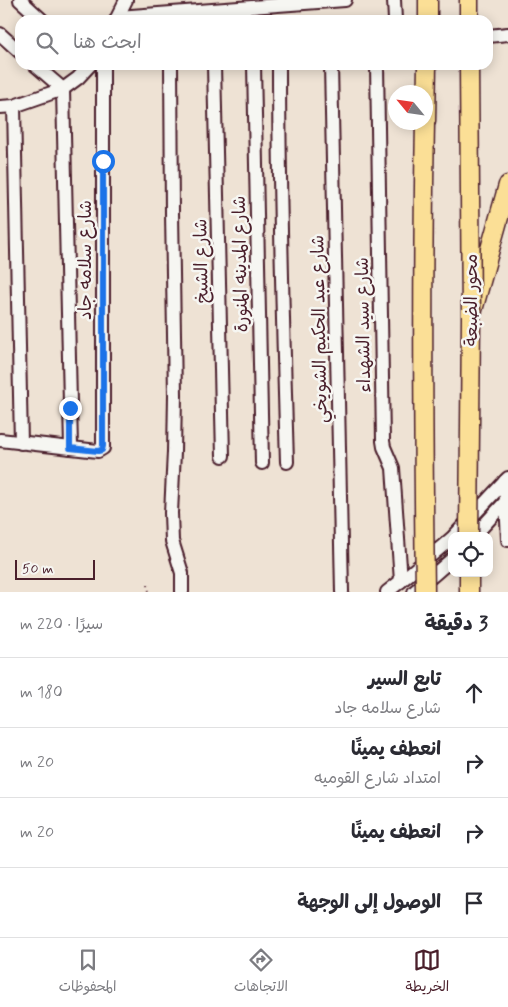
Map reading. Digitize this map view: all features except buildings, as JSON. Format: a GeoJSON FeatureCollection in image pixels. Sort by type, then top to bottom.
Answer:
{"type":"FeatureCollection","features":[{"type":"Feature","properties":{"kind":"highway"},"geometry":{"type":"LineString","coordinates":[[428,0],[428,15]]}},
{"type":"Feature","properties":{"kind":"highway"},"geometry":{"type":"LineString","coordinates":[[469,0],[469,15]]}},
{"type":"Feature","properties":{"kind":"highway"},"geometry":{"type":"LineString","coordinates":[[427,70],[427,85]]}},
{"type":"Feature","properties":{"kind":"highway","name":"محور الضبعة"},"geometry":{"type":"LineString","coordinates":[[469,532],[471,318],[470,70]]}},
{"type":"Feature","properties":{"kind":"highway"},"geometry":{"type":"LineString","coordinates":[[425,592],[423,453],[426,130]]}},
{"type":"Feature","properties":{"kind":"highway"},"geometry":{"type":"LineString","coordinates":[[471,318],[508,185]]}},
{"type":"Feature","properties":{"kind":"highway"},"geometry":{"type":"LineString","coordinates":[[469,577],[469,592]]}},
{"type":"Feature","properties":{"kind":"street"},"geometry":{"type":"LineString","coordinates":[[20,0],[36,15]]}},
{"type":"Feature","properties":{"kind":"street"},"geometry":{"type":"LineString","coordinates":[[118,15],[126,0]]}},
{"type":"Feature","properties":{"kind":"street"},"geometry":{"type":"LineString","coordinates":[[155,15],[345,0]]}},
{"type":"Feature","properties":{"kind":"street"},"geometry":{"type":"LineString","coordinates":[[394,0],[395,15]]}},
{"type":"Feature","properties":{"kind":"street"},"geometry":{"type":"LineString","coordinates":[[0,34],[15,48]]}},
{"type":"Feature","properties":{"kind":"street"},"geometry":{"type":"LineString","coordinates":[[493,36],[508,34]]}},
{"type":"Feature","properties":{"kind":"street"},"geometry":{"type":"LineString","coordinates":[[0,440],[70,448],[63,89],[42,70]]}},
{"type":"Feature","properties":{"kind":"street"},"geometry":{"type":"LineString","coordinates":[[0,107],[14,106],[63,89],[85,70]]}},
{"type":"Feature","properties":{"kind":"street","name":"شارع سلامه جاد"},"geometry":{"type":"LineString","coordinates":[[70,448],[98,451],[102,450],[103,446],[103,70]]}},
{"type":"Feature","properties":{"kind":"street"},"geometry":{"type":"LineString","coordinates":[[171,70],[175,395],[171,513],[172,541],[182,573],[182,592]]}},
{"type":"Feature","properties":{"kind":"street","name":"شارع الشيخ"},"geometry":{"type":"LineString","coordinates":[[214,70],[223,456]]}},
{"type":"Feature","properties":{"kind":"street","name":"شارع المدينه المنورة"},"geometry":{"type":"LineString","coordinates":[[254,70],[262,463]]}},
{"type":"Feature","properties":{"kind":"street"},"geometry":{"type":"LineString","coordinates":[[279,70],[281,256],[287,462]]}},
{"type":"Feature","properties":{"kind":"street","name":"شارع عبد الحكيم الشويخي"},"geometry":{"type":"LineString","coordinates":[[331,70],[342,592]]}},
{"type":"Feature","properties":{"kind":"street","name":"شارع سيد الشهداء"},"geometry":{"type":"LineString","coordinates":[[377,70],[383,441],[393,468],[401,581]]}},
{"type":"Feature","properties":{"kind":"street"},"geometry":{"type":"LineString","coordinates":[[14,106],[21,443]]}},
{"type":"Feature","properties":{"kind":"street"},"geometry":{"type":"LineString","coordinates":[[507,480],[508,540]]}},
{"type":"Feature","properties":{"kind":"street"},"geometry":{"type":"LineString","coordinates":[[458,532],[507,480]]}},
{"type":"Feature","properties":{"kind":"street"},"geometry":{"type":"LineString","coordinates":[[478,532],[507,500]]}},
{"type":"Feature","properties":{"kind":"street"},"geometry":{"type":"LineString","coordinates":[[386,592],[448,541]]}},
{"type":"Feature","properties":{"kind":"street"},"geometry":{"type":"LineString","coordinates":[[414,592],[448,562]]}},
{"type":"Feature","properties":{"kind":"path"},"geometry":{"type":"LineString","coordinates":[[148,585],[149,592]]}},
{"type":"Feature","properties":{"kind":"route"},"geometry":{"type":"LineString","coordinates":[[70,408],[70,448],[102,450],[103,161]]}}]}
